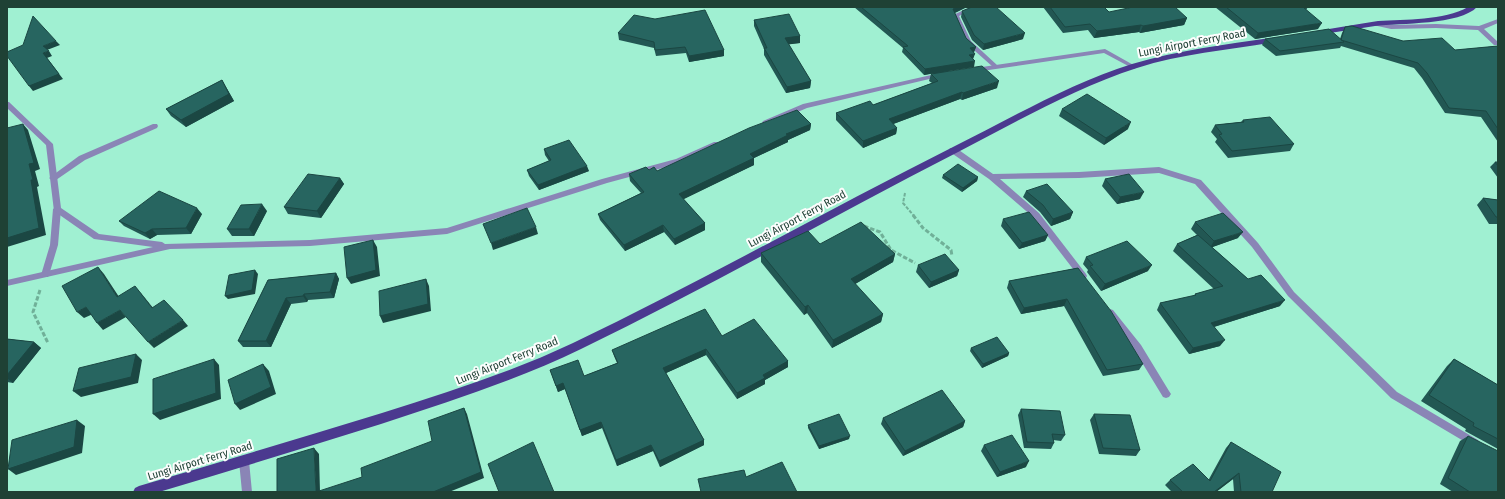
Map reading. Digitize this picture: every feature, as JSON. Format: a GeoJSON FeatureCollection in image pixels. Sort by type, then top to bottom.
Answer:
{"type":"FeatureCollection","features":[{"type":"Feature","properties":{"kind":"main road"},"geometry":{"type":"LineString","coordinates":[[1308,34],[1375,24],[1442,18],[1469,11],[1473,7]]}},
{"type":"Feature","properties":{"kind":"main road","name":"Lungi Airport Ferry Road"},"geometry":{"type":"LineString","coordinates":[[139,492],[444,399],[515,374],[584,342],[953,150],[1069,92],[1134,67],[1181,55],[1285,38]]}},
{"type":"Feature","properties":{"kind":"street"},"geometry":{"type":"LineString","coordinates":[[976,7],[956,15],[968,42],[995,66]]}},
{"type":"Feature","properties":{"kind":"street"},"geometry":{"type":"LineString","coordinates":[[1375,24],[1391,27],[1436,26],[1480,28],[1498,21]]}},
{"type":"Feature","properties":{"kind":"street"},"geometry":{"type":"LineString","coordinates":[[1480,28],[1496,44]]}},
{"type":"Feature","properties":{"kind":"street"},"geometry":{"type":"LineString","coordinates":[[965,71],[1106,51],[1134,67]]}},
{"type":"Feature","properties":{"kind":"street"},"geometry":{"type":"LineString","coordinates":[[755,127],[805,106],[950,74]]}},
{"type":"Feature","properties":{"kind":"street"},"geometry":{"type":"LineString","coordinates":[[7,104],[49,144],[57,210],[54,245],[45,275]]}},
{"type":"Feature","properties":{"kind":"street"},"geometry":{"type":"LineString","coordinates":[[53,178],[82,158],[155,126]]}},
{"type":"Feature","properties":{"kind":"street"},"geometry":{"type":"LineString","coordinates":[[57,210],[97,236],[169,246],[310,243],[447,231],[605,181],[678,161],[727,139]]}},
{"type":"Feature","properties":{"kind":"street"},"geometry":{"type":"LineString","coordinates":[[953,150],[992,177],[1036,214],[1087,282]]}},
{"type":"Feature","properties":{"kind":"street"},"geometry":{"type":"LineString","coordinates":[[992,177],[1079,175],[1159,170],[1198,182],[1255,246],[1291,294],[1394,395],[1446,427],[1485,448]]}},
{"type":"Feature","properties":{"kind":"street"},"geometry":{"type":"LineString","coordinates":[[7,283],[169,246]]}},
{"type":"Feature","properties":{"kind":"street"},"geometry":{"type":"LineString","coordinates":[[1106,306],[1138,348],[1166,394]]}},
{"type":"Feature","properties":{"kind":"street"},"geometry":{"type":"LineString","coordinates":[[244,460],[247,492]]}},
{"type":"Feature","properties":{"kind":"path"},"geometry":{"type":"LineString","coordinates":[[922,166],[906,186],[903,203],[923,228],[951,250],[952,256]]}},
{"type":"Feature","properties":{"kind":"path"},"geometry":{"type":"LineString","coordinates":[[863,226],[880,232],[891,250],[915,263]]}},
{"type":"Feature","properties":{"kind":"path"},"geometry":{"type":"LineString","coordinates":[[45,275],[33,312],[48,343]]}},
{"type":"Feature","properties":{"kind":"building"},"geometry":{"type":"Polygon","coordinates":[[[861,7],[957,7],[953,9],[966,38],[976,47],[970,48],[975,54],[969,55],[975,61],[925,69],[903,47],[908,46],[861,7]]]}},
{"type":"Feature","properties":{"kind":"building"},"geometry":{"type":"Polygon","coordinates":[[[972,7],[996,7],[1025,33],[984,44],[974,35],[962,11],[972,7]]]}},
{"type":"Feature","properties":{"kind":"building"},"geometry":{"type":"Polygon","coordinates":[[[1050,7],[1104,7],[1109,12],[1133,7],[1175,7],[1187,18],[1143,26],[1141,25],[1097,31],[1090,24],[1065,27],[1050,7]]]}},
{"type":"Feature","properties":{"kind":"building"},"geometry":{"type":"Polygon","coordinates":[[[1226,7],[1303,7],[1322,23],[1258,33],[1226,7]]]}},
{"type":"Feature","properties":{"kind":"building"},"geometry":{"type":"Polygon","coordinates":[[[705,10],[724,50],[689,56],[685,47],[655,50],[654,42],[618,33],[634,15],[655,19],[705,10]]]}},
{"type":"Feature","properties":{"kind":"building"},"geometry":{"type":"Polygon","coordinates":[[[789,14],[800,36],[785,38],[811,81],[787,87],[764,48],[767,48],[754,20],[789,14]]]}},
{"type":"Feature","properties":{"kind":"building"},"geometry":{"type":"Polygon","coordinates":[[[33,16],[56,41],[43,46],[49,51],[43,53],[59,74],[29,86],[7,56],[7,52],[23,45],[33,16]]]}},
{"type":"Feature","properties":{"kind":"building"},"geometry":{"type":"Polygon","coordinates":[[[1352,26],[1403,41],[1442,38],[1455,50],[1498,46],[1498,129],[1486,111],[1449,108],[1427,73],[1418,63],[1341,40],[1345,27],[1352,26]]]}},
{"type":"Feature","properties":{"kind":"building"},"geometry":{"type":"Polygon","coordinates":[[[1329,29],[1344,42],[1280,51],[1265,39],[1329,29]]]}},
{"type":"Feature","properties":{"kind":"building"},"geometry":{"type":"Polygon","coordinates":[[[982,66],[999,81],[963,93],[962,92],[889,119],[897,128],[863,141],[836,113],[870,101],[873,105],[938,81],[931,74],[982,66]]]}},
{"type":"Feature","properties":{"kind":"building"},"geometry":{"type":"Polygon","coordinates":[[[222,80],[229,94],[181,120],[166,109],[222,80]]]}},
{"type":"Feature","properties":{"kind":"building"},"geometry":{"type":"Polygon","coordinates":[[[1087,94],[1131,122],[1106,138],[1062,109],[1087,94]]]}},
{"type":"Feature","properties":{"kind":"building"},"geometry":{"type":"Polygon","coordinates":[[[797,110],[811,124],[786,134],[788,135],[750,154],[754,158],[679,194],[705,223],[674,239],[663,225],[624,245],[598,214],[644,192],[629,174],[646,167],[649,170],[654,167],[657,171],[749,128],[797,110]]]}},
{"type":"Feature","properties":{"kind":"building"},"geometry":{"type":"Polygon","coordinates":[[[1270,117],[1294,144],[1232,151],[1219,135],[1222,134],[1215,125],[1244,122],[1243,120],[1270,117]]]}},
{"type":"Feature","properties":{"kind":"building"},"geometry":{"type":"Polygon","coordinates":[[[23,124],[34,163],[29,164],[33,180],[31,180],[39,228],[7,238],[7,128],[23,124]]]}},
{"type":"Feature","properties":{"kind":"building"},"geometry":{"type":"Polygon","coordinates":[[[569,140],[587,166],[538,185],[527,170],[551,160],[544,149],[569,140]]]}},
{"type":"Feature","properties":{"kind":"building"},"geometry":{"type":"Polygon","coordinates":[[[958,164],[978,177],[963,188],[943,175],[958,164]]]}},
{"type":"Feature","properties":{"kind":"building"},"geometry":{"type":"Polygon","coordinates":[[[308,174],[340,178],[317,211],[284,207],[308,174]]]}},
{"type":"Feature","properties":{"kind":"building"},"geometry":{"type":"Polygon","coordinates":[[[1129,174],[1144,192],[1120,197],[1105,179],[1129,174]]]}},
{"type":"Feature","properties":{"kind":"building"},"geometry":{"type":"Polygon","coordinates":[[[1047,184],[1073,212],[1053,219],[1043,205],[1026,191],[1047,184]]]}},
{"type":"Feature","properties":{"kind":"building"},"geometry":{"type":"Polygon","coordinates":[[[159,191],[197,208],[186,228],[152,229],[145,233],[119,221],[159,191]]]}},
{"type":"Feature","properties":{"kind":"building"},"geometry":{"type":"Polygon","coordinates":[[[1483,198],[1498,200],[1498,217],[1496,217],[1483,198]]]}},
{"type":"Feature","properties":{"kind":"building"},"geometry":{"type":"Polygon","coordinates":[[[262,204],[249,229],[227,229],[241,205],[262,204]]]}},
{"type":"Feature","properties":{"kind":"building"},"geometry":{"type":"Polygon","coordinates":[[[527,208],[536,227],[491,243],[483,224],[527,208]]]}},
{"type":"Feature","properties":{"kind":"building"},"geometry":{"type":"Polygon","coordinates":[[[1029,212],[1048,235],[1022,243],[1003,219],[1029,212]]]}},
{"type":"Feature","properties":{"kind":"building"},"geometry":{"type":"Polygon","coordinates":[[[1223,213],[1243,232],[1214,241],[1195,222],[1223,213]]]}},
{"type":"Feature","properties":{"kind":"building"},"geometry":{"type":"Polygon","coordinates":[[[861,222],[895,254],[851,279],[883,314],[833,340],[808,305],[805,307],[761,253],[808,231],[820,244],[861,222]]]}},
{"type":"Feature","properties":{"kind":"building"},"geometry":{"type":"Polygon","coordinates":[[[1198,235],[1248,279],[1261,275],[1285,300],[1211,323],[1225,340],[1193,348],[1160,303],[1196,295],[1195,294],[1223,286],[1177,244],[1198,235]]]}},
{"type":"Feature","properties":{"kind":"building"},"geometry":{"type":"Polygon","coordinates":[[[373,240],[376,270],[347,278],[344,247],[373,240]]]}},
{"type":"Feature","properties":{"kind":"building"},"geometry":{"type":"Polygon","coordinates":[[[1127,241],[1152,265],[1105,284],[1090,266],[1093,265],[1086,257],[1127,241]]]}},
{"type":"Feature","properties":{"kind":"building"},"geometry":{"type":"Polygon","coordinates":[[[945,254],[959,270],[931,282],[918,265],[945,254]]]}},
{"type":"Feature","properties":{"kind":"building"},"geometry":{"type":"Polygon","coordinates":[[[98,267],[117,297],[135,286],[152,308],[164,300],[183,320],[148,342],[120,310],[97,323],[86,307],[77,312],[62,286],[98,267]]]}},
{"type":"Feature","properties":{"kind":"building"},"geometry":{"type":"Polygon","coordinates":[[[1078,268],[1111,311],[1143,364],[1107,370],[1067,299],[1024,308],[1009,281],[1078,268]]]}},
{"type":"Feature","properties":{"kind":"building"},"geometry":{"type":"Polygon","coordinates":[[[255,270],[252,290],[225,296],[229,275],[255,270]]]}},
{"type":"Feature","properties":{"kind":"building"},"geometry":{"type":"Polygon","coordinates":[[[336,273],[330,292],[304,294],[303,296],[286,298],[266,341],[238,341],[268,280],[336,273]]]}},
{"type":"Feature","properties":{"kind":"building"},"geometry":{"type":"Polygon","coordinates":[[[426,279],[428,304],[380,316],[379,291],[426,279]]]}},
{"type":"Feature","properties":{"kind":"building"},"geometry":{"type":"Polygon","coordinates":[[[705,309],[722,336],[754,319],[788,361],[763,375],[765,378],[737,393],[706,349],[663,368],[704,440],[659,461],[651,445],[616,460],[601,422],[580,430],[563,383],[556,386],[550,370],[578,360],[584,376],[618,363],[612,350],[705,309]]]}},
{"type":"Feature","properties":{"kind":"building"},"geometry":{"type":"Polygon","coordinates":[[[997,337],[1009,353],[983,364],[971,348],[997,337]]]}},
{"type":"Feature","properties":{"kind":"building"},"geometry":{"type":"Polygon","coordinates":[[[7,339],[34,342],[7,375],[7,339]]]}},
{"type":"Feature","properties":{"kind":"building"},"geometry":{"type":"Polygon","coordinates":[[[136,354],[131,377],[73,391],[79,368],[136,354]]]}},
{"type":"Feature","properties":{"kind":"building"},"geometry":{"type":"Polygon","coordinates":[[[214,359],[216,393],[153,414],[153,379],[214,359]]]}},
{"type":"Feature","properties":{"kind":"building"},"geometry":{"type":"Polygon","coordinates":[[[1454,359],[1498,385],[1498,439],[1473,426],[1474,423],[1429,395],[1454,359]]]}},
{"type":"Feature","properties":{"kind":"building"},"geometry":{"type":"Polygon","coordinates":[[[263,364],[271,387],[235,404],[228,380],[263,364]]]}},
{"type":"Feature","properties":{"kind":"building"},"geometry":{"type":"Polygon","coordinates":[[[942,390],[965,421],[905,451],[883,418],[942,390]]]}},
{"type":"Feature","properties":{"kind":"building"},"geometry":{"type":"Polygon","coordinates":[[[464,408],[481,472],[433,492],[316,492],[362,477],[361,468],[432,441],[428,421],[464,408]]]}},
{"type":"Feature","properties":{"kind":"building"},"geometry":{"type":"Polygon","coordinates":[[[1021,409],[1060,411],[1065,435],[1052,434],[1054,443],[1027,442],[1021,409]]]}},
{"type":"Feature","properties":{"kind":"building"},"geometry":{"type":"Polygon","coordinates":[[[839,414],[850,436],[819,446],[808,425],[839,414]]]}},
{"type":"Feature","properties":{"kind":"building"},"geometry":{"type":"Polygon","coordinates":[[[1094,414],[1130,415],[1140,450],[1103,448],[1094,414]]]}},
{"type":"Feature","properties":{"kind":"building"},"geometry":{"type":"Polygon","coordinates":[[[77,420],[74,447],[8,469],[12,440],[77,420]]]}},
{"type":"Feature","properties":{"kind":"building"},"geometry":{"type":"Polygon","coordinates":[[[1012,435],[1029,461],[1000,472],[984,445],[1012,435]]]}},
{"type":"Feature","properties":{"kind":"building"},"geometry":{"type":"Polygon","coordinates":[[[1468,436],[1498,451],[1498,492],[1470,492],[1448,478],[1468,436]]]}},
{"type":"Feature","properties":{"kind":"building"},"geometry":{"type":"Polygon","coordinates":[[[533,442],[554,492],[499,492],[488,464],[533,442]]]}},
{"type":"Feature","properties":{"kind":"building"},"geometry":{"type":"Polygon","coordinates":[[[1231,442],[1281,472],[1272,492],[1241,492],[1239,473],[1214,492],[1183,492],[1170,480],[1193,464],[1210,481],[1231,442]]]}},
{"type":"Feature","properties":{"kind":"building"},"geometry":{"type":"Polygon","coordinates":[[[314,448],[316,492],[277,492],[277,459],[314,448]]]}},
{"type":"Feature","properties":{"kind":"building"},"geometry":{"type":"Polygon","coordinates":[[[782,462],[797,492],[701,492],[698,479],[744,470],[746,477],[782,462]]]}}]}
